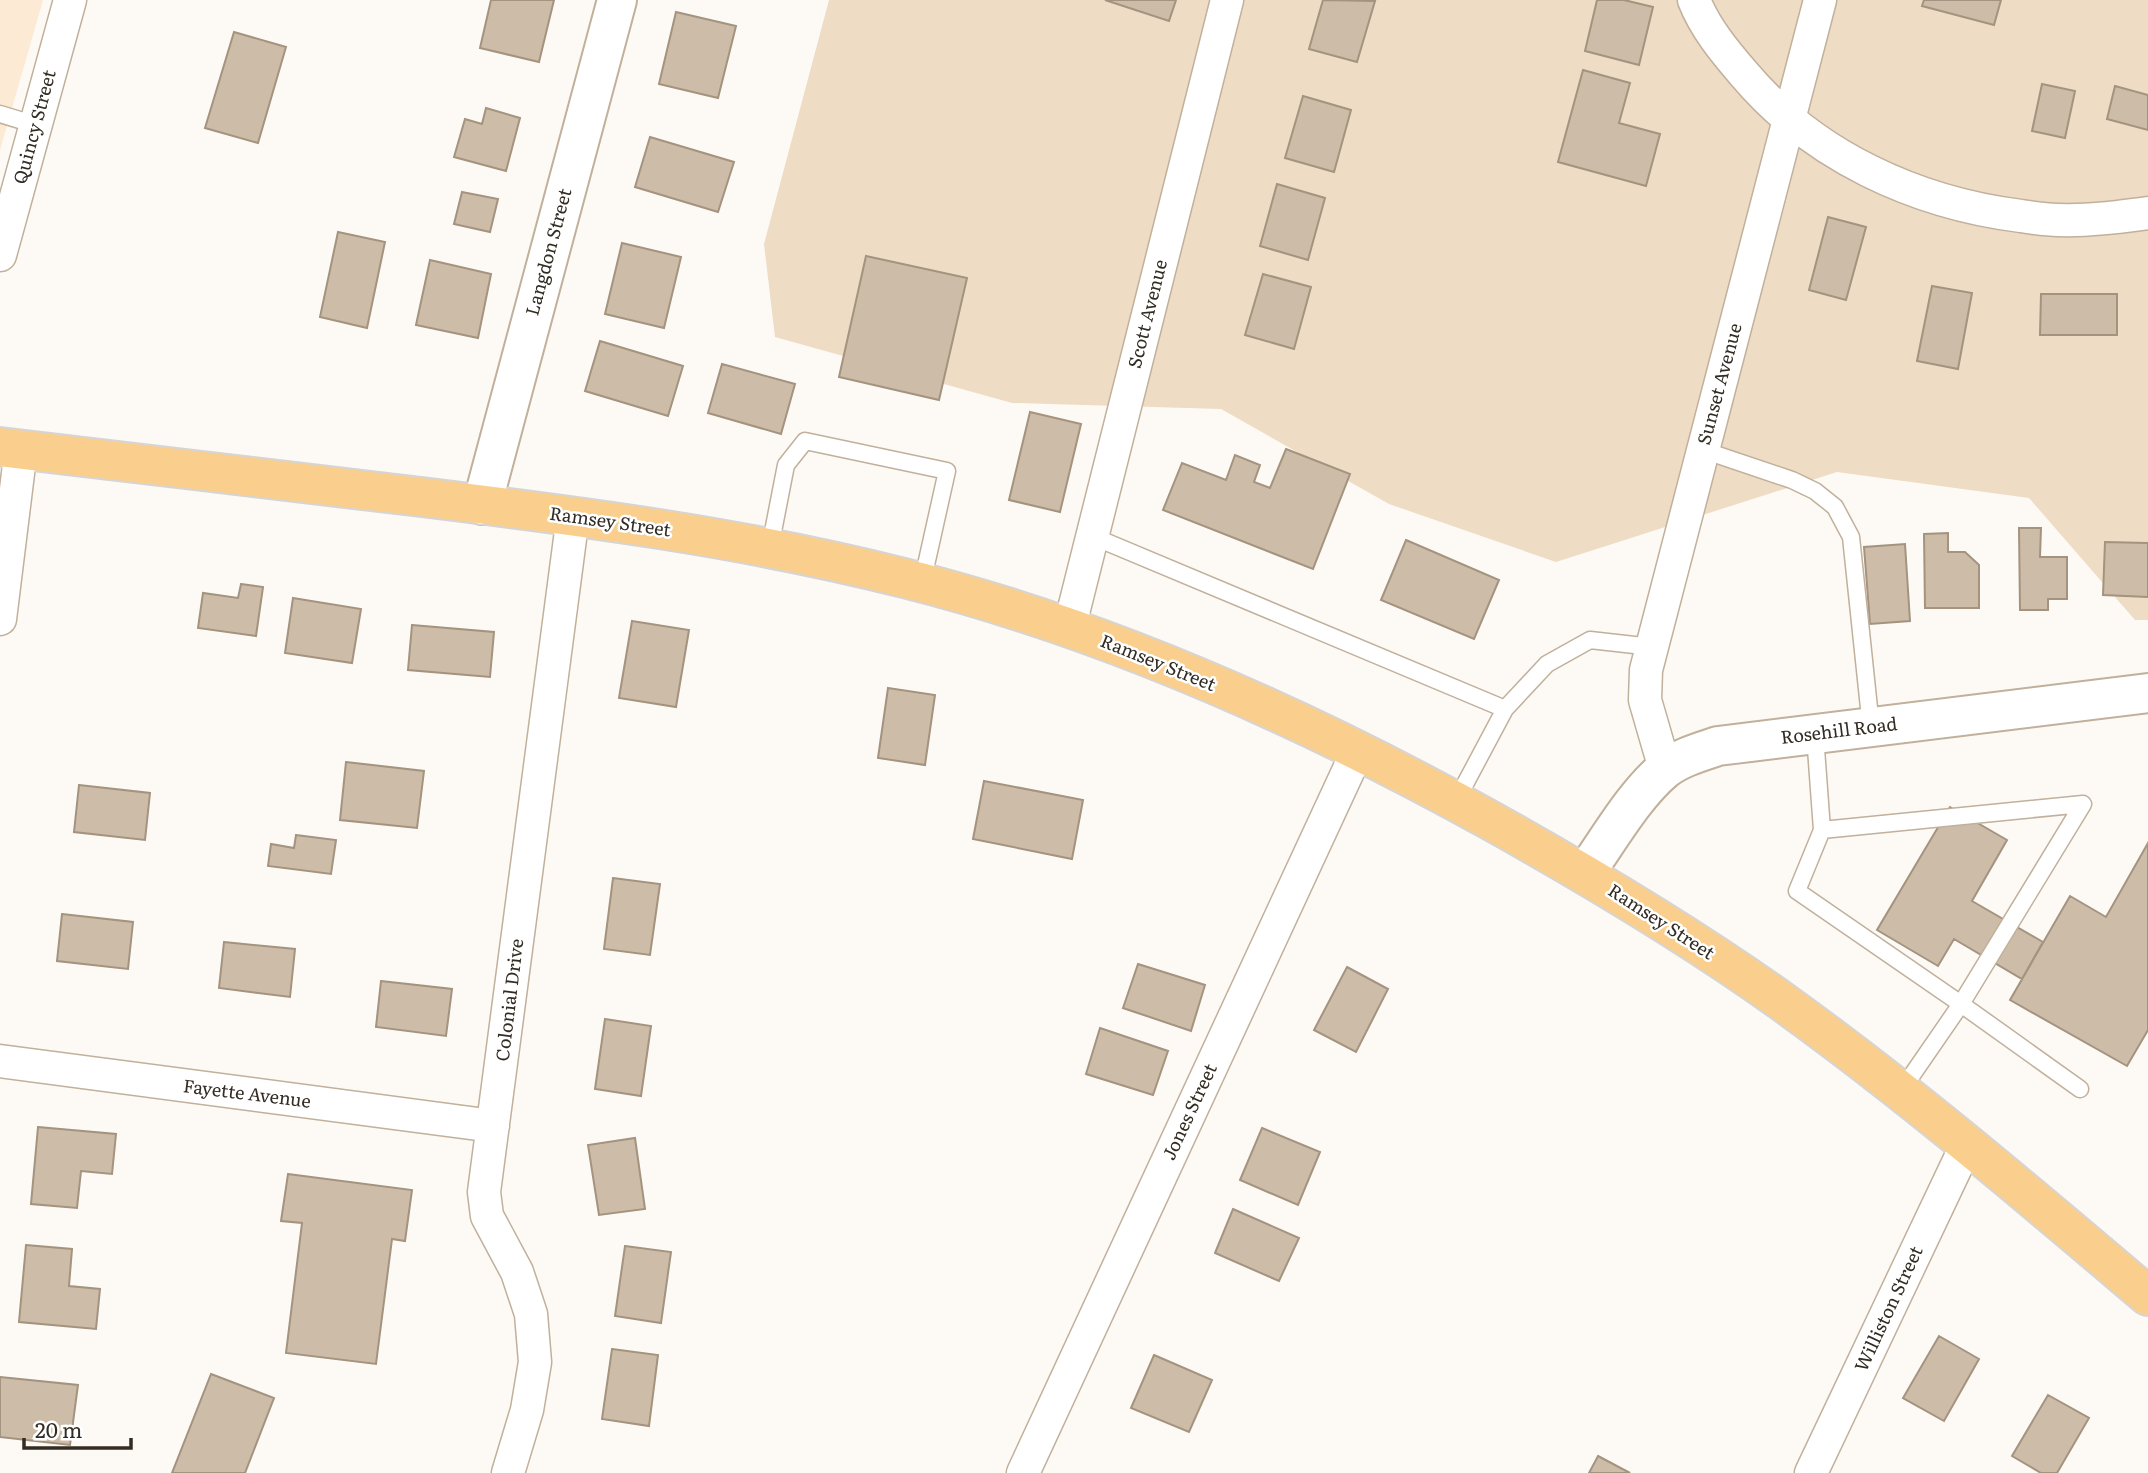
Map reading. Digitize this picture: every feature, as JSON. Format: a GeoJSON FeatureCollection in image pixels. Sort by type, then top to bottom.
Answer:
{"type":"FeatureCollection","features":[{"type":"Feature","properties":{"kind":"main road","name":"Langdon Street"},"geometry":{"type":"LineString","coordinates":[[482,505],[617,0]]}},
{"type":"Feature","properties":{"kind":"main road","name":"Ramsey Street"},"geometry":{"type":"LineString","coordinates":[[10,448],[573,516],[770,547],[988,601],[1162,663],[1358,750],[1585,873],[1782,1002],[1901,1091],[2148,1296]]}},
{"type":"Feature","properties":{"kind":"main road","name":"Rosehill Road"},"geometry":{"type":"LineString","coordinates":[[1585,873],[1646,788],[1665,769],[1688,756],[1718,746],[2148,693]]}},
{"type":"Feature","properties":{"kind":"street","name":"Quincy Street"},"geometry":{"type":"LineString","coordinates":[[0,255],[70,0]]}},
{"type":"Feature","properties":{"kind":"street","name":"Scott Avenue"},"geometry":{"type":"LineString","coordinates":[[1069,628],[1227,0]]}},
{"type":"Feature","properties":{"kind":"street"},"geometry":{"type":"LineString","coordinates":[[1694,0],[1700,15],[1727,55],[1759,92],[1788,120],[1828,149],[1870,172],[1938,199],[1985,212],[2057,220],[2105,219],[2148,213]]}},
{"type":"Feature","properties":{"kind":"street","name":"Sunset Avenue"},"geometry":{"type":"LineString","coordinates":[[1665,769],[1645,700],[1646,670],[1819,0]]}},
{"type":"Feature","properties":{"kind":"street"},"geometry":{"type":"LineString","coordinates":[[0,619],[10,448]]}},
{"type":"Feature","properties":{"kind":"street","name":"Colonial Drive"},"geometry":{"type":"LineString","coordinates":[[509,1473],[527,1410],[535,1362],[531,1314],[517,1272],[487,1216],[485,1192],[573,516]]}},
{"type":"Feature","properties":{"kind":"street","name":"Jones Street"},"geometry":{"type":"LineString","coordinates":[[1023,1473],[1358,750]]}},
{"type":"Feature","properties":{"kind":"street","name":"Fayette Avenue"},"geometry":{"type":"LineString","coordinates":[[0,1061],[494,1126]]}},
{"type":"Feature","properties":{"kind":"street","name":"Williston Street"},"geometry":{"type":"LineString","coordinates":[[1811,1473],[1967,1144]]}},
{"type":"Feature","properties":{"kind":"lane"},"geometry":{"type":"LineString","coordinates":[[0,114],[36,125]]}},
{"type":"Feature","properties":{"kind":"lane"},"geometry":{"type":"LineString","coordinates":[[770,547],[786,465],[805,441],[947,471],[922,583]]}},
{"type":"Feature","properties":{"kind":"lane"},"geometry":{"type":"LineString","coordinates":[[1703,450],[1792,480],[1815,491],[1835,507],[1851,537],[1871,727]]}},
{"type":"Feature","properties":{"kind":"lane"},"geometry":{"type":"LineString","coordinates":[[1092,536],[1505,709]]}},
{"type":"Feature","properties":{"kind":"lane"},"geometry":{"type":"LineString","coordinates":[[1456,801],[1505,709],[1547,664],[1590,640],[1652,647]]}},
{"type":"Feature","properties":{"kind":"lane"},"geometry":{"type":"LineString","coordinates":[[1815,734],[1822,830],[1797,891],[2080,1089]]}},
{"type":"Feature","properties":{"kind":"lane"},"geometry":{"type":"LineString","coordinates":[[1822,830],[2083,804],[1961,1004],[1901,1091]]}},
{"type":"Feature","properties":{"kind":"shaded area"},"geometry":{"type":"Polygon","coordinates":[[[0,0],[43,0],[0,150],[0,0]]]}},
{"type":"Feature","properties":{"kind":"shaded area"},"geometry":{"type":"Polygon","coordinates":[[[829,0],[2148,0],[2148,620],[2135,620],[2029,498],[1837,472],[1556,562],[1389,504],[1221,409],[1012,403],[775,337],[764,244],[829,0]]]}},
{"type":"Feature","properties":{"kind":"building"},"geometry":{"type":"Polygon","coordinates":[[[491,0],[554,0],[539,62],[480,48],[491,0]]]}},
{"type":"Feature","properties":{"kind":"building"},"geometry":{"type":"Polygon","coordinates":[[[1105,0],[1176,0],[1169,21],[1105,0]]]}},
{"type":"Feature","properties":{"kind":"building"},"geometry":{"type":"Polygon","coordinates":[[[1323,0],[1375,1],[1357,62],[1309,49],[1323,0]]]}},
{"type":"Feature","properties":{"kind":"building"},"geometry":{"type":"Polygon","coordinates":[[[1597,0],[1624,0],[1653,7],[1639,65],[1585,51],[1597,0]]]}},
{"type":"Feature","properties":{"kind":"building"},"geometry":{"type":"Polygon","coordinates":[[[1924,0],[2001,0],[1994,25],[1922,6],[1924,0]]]}},
{"type":"Feature","properties":{"kind":"building"},"geometry":{"type":"Polygon","coordinates":[[[676,12],[736,26],[718,98],[659,84],[676,12]]]}},
{"type":"Feature","properties":{"kind":"building"},"geometry":{"type":"Polygon","coordinates":[[[234,32],[286,47],[258,143],[205,128],[234,32]]]}},
{"type":"Feature","properties":{"kind":"building"},"geometry":{"type":"Polygon","coordinates":[[[1583,70],[1630,83],[1619,123],[1660,134],[1646,186],[1558,162],[1583,70]]]}},
{"type":"Feature","properties":{"kind":"building"},"geometry":{"type":"Polygon","coordinates":[[[2042,84],[2075,91],[2065,138],[2032,131],[2042,84]]]}},
{"type":"Feature","properties":{"kind":"building"},"geometry":{"type":"Polygon","coordinates":[[[2115,86],[2148,95],[2148,130],[2107,119],[2115,86]]]}},
{"type":"Feature","properties":{"kind":"building"},"geometry":{"type":"Polygon","coordinates":[[[1303,96],[1351,110],[1334,172],[1285,158],[1303,96]]]}},
{"type":"Feature","properties":{"kind":"building"},"geometry":{"type":"Polygon","coordinates":[[[486,108],[520,118],[506,171],[454,157],[465,119],[482,124],[486,108]]]}},
{"type":"Feature","properties":{"kind":"building"},"geometry":{"type":"Polygon","coordinates":[[[650,137],[734,162],[718,212],[635,187],[650,137]]]}},
{"type":"Feature","properties":{"kind":"building"},"geometry":{"type":"Polygon","coordinates":[[[1277,184],[1325,198],[1308,260],[1260,246],[1277,184]]]}},
{"type":"Feature","properties":{"kind":"building"},"geometry":{"type":"Polygon","coordinates":[[[462,192],[498,199],[490,232],[454,224],[462,192]]]}},
{"type":"Feature","properties":{"kind":"building"},"geometry":{"type":"Polygon","coordinates":[[[1828,217],[1866,227],[1846,300],[1809,290],[1828,217]]]}},
{"type":"Feature","properties":{"kind":"building"},"geometry":{"type":"Polygon","coordinates":[[[338,232],[385,242],[367,328],[320,317],[338,232]]]}},
{"type":"Feature","properties":{"kind":"building"},"geometry":{"type":"Polygon","coordinates":[[[622,243],[681,257],[664,328],[605,314],[622,243]]]}},
{"type":"Feature","properties":{"kind":"building"},"geometry":{"type":"Polygon","coordinates":[[[866,256],[967,278],[939,400],[839,377],[866,256]]]}},
{"type":"Feature","properties":{"kind":"building"},"geometry":{"type":"Polygon","coordinates":[[[430,260],[491,274],[478,338],[416,325],[430,260]]]}},
{"type":"Feature","properties":{"kind":"building"},"geometry":{"type":"Polygon","coordinates":[[[1263,274],[1311,287],[1294,349],[1245,335],[1263,274]]]}},
{"type":"Feature","properties":{"kind":"building"},"geometry":{"type":"Polygon","coordinates":[[[1932,286],[1972,293],[1958,369],[1917,361],[1932,286]]]}},
{"type":"Feature","properties":{"kind":"building"},"geometry":{"type":"Polygon","coordinates":[[[2041,294],[2117,294],[2117,335],[2040,335],[2041,294]]]}},
{"type":"Feature","properties":{"kind":"building"},"geometry":{"type":"Polygon","coordinates":[[[600,341],[683,366],[668,416],[585,391],[600,341]]]}},
{"type":"Feature","properties":{"kind":"building"},"geometry":{"type":"Polygon","coordinates":[[[722,364],[795,384],[781,434],[708,413],[722,364]]]}},
{"type":"Feature","properties":{"kind":"building"},"geometry":{"type":"Polygon","coordinates":[[[1030,412],[1081,424],[1060,512],[1009,500],[1030,412]]]}},
{"type":"Feature","properties":{"kind":"building"},"geometry":{"type":"Polygon","coordinates":[[[1286,449],[1350,474],[1313,569],[1163,510],[1182,463],[1226,480],[1235,455],[1260,465],[1254,482],[1270,488],[1286,449]]]}},
{"type":"Feature","properties":{"kind":"building"},"geometry":{"type":"Polygon","coordinates":[[[2019,528],[2041,528],[2040,557],[2067,557],[2067,599],[2048,599],[2048,610],[2020,610],[2019,528]]]}},
{"type":"Feature","properties":{"kind":"building"},"geometry":{"type":"Polygon","coordinates":[[[1948,533],[1948,552],[1965,552],[1979,565],[1979,608],[1925,608],[1924,534],[1948,533]]]}},
{"type":"Feature","properties":{"kind":"building"},"geometry":{"type":"Polygon","coordinates":[[[1406,540],[1499,580],[1474,639],[1381,600],[1406,540]]]}},
{"type":"Feature","properties":{"kind":"building"},"geometry":{"type":"Polygon","coordinates":[[[2105,542],[2148,543],[2148,597],[2103,595],[2105,542]]]}},
{"type":"Feature","properties":{"kind":"building"},"geometry":{"type":"Polygon","coordinates":[[[1905,544],[1910,621],[1870,624],[1864,547],[1905,544]]]}},
{"type":"Feature","properties":{"kind":"building"},"geometry":{"type":"Polygon","coordinates":[[[241,584],[263,587],[256,636],[198,628],[203,593],[238,598],[241,584]]]}},
{"type":"Feature","properties":{"kind":"building"},"geometry":{"type":"Polygon","coordinates":[[[293,598],[361,609],[352,663],[285,653],[293,598]]]}},
{"type":"Feature","properties":{"kind":"building"},"geometry":{"type":"Polygon","coordinates":[[[632,621],[689,630],[676,707],[619,698],[632,621]]]}},
{"type":"Feature","properties":{"kind":"building"},"geometry":{"type":"Polygon","coordinates":[[[412,625],[494,632],[490,677],[408,670],[412,625]]]}},
{"type":"Feature","properties":{"kind":"building"},"geometry":{"type":"Polygon","coordinates":[[[888,688],[935,695],[925,765],[878,758],[888,688]]]}},
{"type":"Feature","properties":{"kind":"building"},"geometry":{"type":"Polygon","coordinates":[[[346,762],[424,771],[417,828],[340,820],[346,762]]]}},
{"type":"Feature","properties":{"kind":"building"},"geometry":{"type":"Polygon","coordinates":[[[984,781],[1083,800],[1072,859],[973,839],[984,781]]]}},
{"type":"Feature","properties":{"kind":"building"},"geometry":{"type":"Polygon","coordinates":[[[79,785],[150,793],[145,840],[74,832],[79,785]]]}},
{"type":"Feature","properties":{"kind":"building"},"geometry":{"type":"Polygon","coordinates":[[[1950,807],[2007,840],[1972,901],[2043,942],[2022,979],[1954,939],[1938,966],[1877,930],[1950,807]]]}},
{"type":"Feature","properties":{"kind":"building"},"geometry":{"type":"Polygon","coordinates":[[[296,835],[336,840],[331,874],[268,866],[271,844],[294,848],[296,835]]]}},
{"type":"Feature","properties":{"kind":"building"},"geometry":{"type":"Polygon","coordinates":[[[2148,843],[2148,1030],[2127,1066],[2010,1000],[2070,896],[2106,917],[2148,843]]]}},
{"type":"Feature","properties":{"kind":"building"},"geometry":{"type":"Polygon","coordinates":[[[613,878],[660,884],[650,955],[604,949],[613,878]]]}},
{"type":"Feature","properties":{"kind":"building"},"geometry":{"type":"Polygon","coordinates":[[[62,914],[133,922],[128,969],[57,961],[62,914]]]}},
{"type":"Feature","properties":{"kind":"building"},"geometry":{"type":"Polygon","coordinates":[[[224,942],[295,949],[290,997],[219,988],[224,942]]]}},
{"type":"Feature","properties":{"kind":"building"},"geometry":{"type":"Polygon","coordinates":[[[1138,964],[1205,985],[1191,1031],[1123,1008],[1138,964]]]}},
{"type":"Feature","properties":{"kind":"building"},"geometry":{"type":"Polygon","coordinates":[[[1347,967],[1388,989],[1356,1052],[1314,1030],[1347,967]]]}},
{"type":"Feature","properties":{"kind":"building"},"geometry":{"type":"Polygon","coordinates":[[[381,981],[452,989],[446,1036],[376,1027],[381,981]]]}},
{"type":"Feature","properties":{"kind":"building"},"geometry":{"type":"Polygon","coordinates":[[[605,1019],[651,1026],[641,1096],[595,1089],[605,1019]]]}},
{"type":"Feature","properties":{"kind":"building"},"geometry":{"type":"Polygon","coordinates":[[[1100,1028],[1168,1051],[1153,1095],[1086,1074],[1100,1028]]]}},
{"type":"Feature","properties":{"kind":"building"},"geometry":{"type":"Polygon","coordinates":[[[38,1127],[116,1134],[112,1174],[81,1171],[77,1208],[31,1204],[38,1127]]]}},
{"type":"Feature","properties":{"kind":"building"},"geometry":{"type":"Polygon","coordinates":[[[1262,1128],[1320,1152],[1298,1205],[1240,1180],[1262,1128]]]}},
{"type":"Feature","properties":{"kind":"building"},"geometry":{"type":"Polygon","coordinates":[[[635,1138],[645,1209],[599,1215],[588,1145],[635,1138]]]}},
{"type":"Feature","properties":{"kind":"building"},"geometry":{"type":"Polygon","coordinates":[[[288,1174],[412,1190],[405,1241],[392,1239],[376,1364],[286,1353],[302,1223],[281,1221],[288,1174]]]}},
{"type":"Feature","properties":{"kind":"building"},"geometry":{"type":"Polygon","coordinates":[[[1233,1209],[1299,1238],[1279,1281],[1215,1253],[1233,1209]]]}},
{"type":"Feature","properties":{"kind":"building"},"geometry":{"type":"Polygon","coordinates":[[[26,1245],[72,1249],[69,1286],[100,1289],[96,1329],[19,1322],[26,1245]]]}},
{"type":"Feature","properties":{"kind":"building"},"geometry":{"type":"Polygon","coordinates":[[[625,1246],[671,1252],[661,1323],[615,1316],[625,1246]]]}},
{"type":"Feature","properties":{"kind":"building"},"geometry":{"type":"Polygon","coordinates":[[[1939,1336],[1979,1359],[1944,1421],[1903,1398],[1939,1336]]]}},
{"type":"Feature","properties":{"kind":"building"},"geometry":{"type":"Polygon","coordinates":[[[612,1349],[658,1355],[649,1426],[602,1419],[612,1349]]]}},
{"type":"Feature","properties":{"kind":"building"},"geometry":{"type":"Polygon","coordinates":[[[1154,1355],[1212,1380],[1189,1432],[1131,1408],[1154,1355]]]}},
{"type":"Feature","properties":{"kind":"building"},"geometry":{"type":"Polygon","coordinates":[[[211,1374],[274,1398],[245,1473],[172,1473],[211,1374]]]}},
{"type":"Feature","properties":{"kind":"building"},"geometry":{"type":"Polygon","coordinates":[[[0,1377],[78,1385],[70,1445],[0,1437],[0,1377]]]}},
{"type":"Feature","properties":{"kind":"building"},"geometry":{"type":"Polygon","coordinates":[[[2048,1395],[2089,1418],[2057,1473],[2041,1473],[2012,1456],[2048,1395]]]}},
{"type":"Feature","properties":{"kind":"building"},"geometry":{"type":"Polygon","coordinates":[[[1598,1456],[1630,1473],[1589,1473],[1598,1456]]]}}]}
